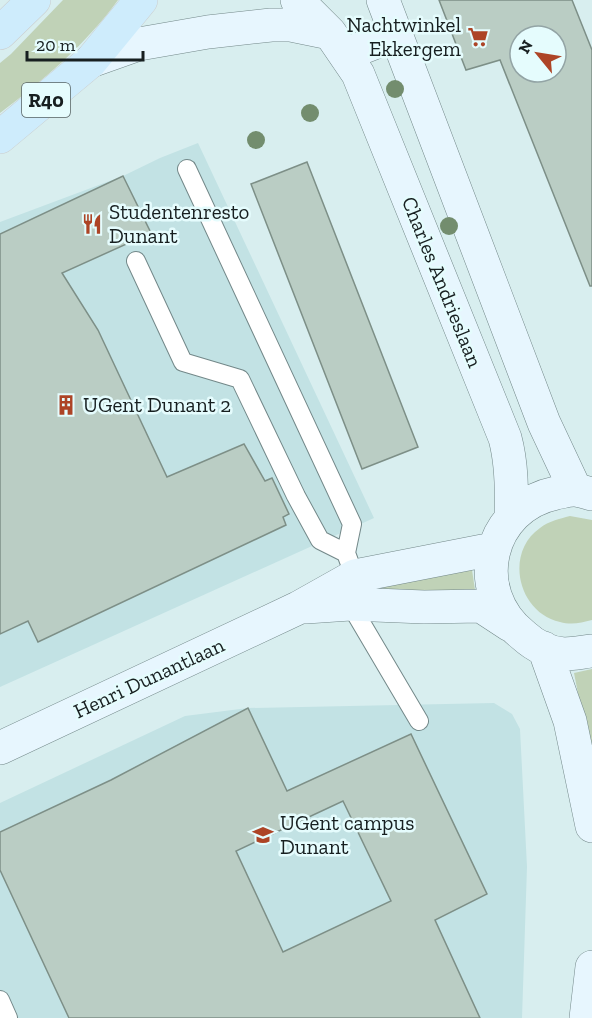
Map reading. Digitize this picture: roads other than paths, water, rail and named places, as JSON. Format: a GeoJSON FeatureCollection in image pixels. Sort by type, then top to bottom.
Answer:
{"type":"FeatureCollection","features":[{"type":"Feature","properties":{"kind":"main road"},"geometry":{"type":"LineString","coordinates":[[0,33],[34,0]]}},
{"type":"Feature","properties":{"kind":"main road","name":"R40"},"geometry":{"type":"LineString","coordinates":[[0,137],[91,61],[141,0]]}},
{"type":"Feature","properties":{"kind":"street","name":"Charles Andrieslaan"},"geometry":{"type":"LineString","coordinates":[[297,0],[338,44],[362,85],[505,438],[509,451],[512,490],[511,518]]}},
{"type":"Feature","properties":{"kind":"street","name":"Charles Andrieslaan"},"geometry":{"type":"LineString","coordinates":[[382,0],[397,34],[544,423],[584,492],[540,497],[511,518],[493,549],[490,570],[492,590],[498,608],[510,625],[534,645],[563,654],[592,651]]}},
{"type":"Feature","properties":{"kind":"street"},"geometry":{"type":"LineString","coordinates":[[91,61],[140,44],[208,32],[271,25],[291,25],[338,44],[397,34]]}},
{"type":"Feature","properties":{"kind":"street","name":"Henri Dunantlaan"},"geometry":{"type":"LineString","coordinates":[[0,748],[298,608],[350,578],[493,549]]}},
{"type":"Feature","properties":{"kind":"street"},"geometry":{"type":"LineString","coordinates":[[350,578],[424,607],[481,606],[510,625]]}},
{"type":"Feature","properties":{"kind":"street"},"geometry":{"type":"LineString","coordinates":[[544,648],[570,721],[592,826]]}},
{"type":"Feature","properties":{"kind":"street"},"geometry":{"type":"LineString","coordinates":[[586,1018],[592,967]]}},
{"type":"Feature","properties":{"kind":"lane"},"geometry":{"type":"LineString","coordinates":[[187,169],[280,389],[352,524],[350,578]]}},
{"type":"Feature","properties":{"kind":"lane"},"geometry":{"type":"LineString","coordinates":[[136,261],[183,362],[240,379],[296,496],[320,540],[350,578],[419,721]]}},
{"type":"Feature","properties":{"kind":"lane"},"geometry":{"type":"LineString","coordinates":[[0,1000],[8,1018]]}},
{"type":"Feature","properties":{"kind":"place","name":"Nachtwinkel Ekkergem"},"geometry":{"type":"Point","coordinates":[478,37]}},
{"type":"Feature","properties":{"kind":"place","name":"Studentenresto Dunant"},"geometry":{"type":"Point","coordinates":[92,224]}},
{"type":"Feature","properties":{"kind":"place","name":"UGent Dunant 2"},"geometry":{"type":"Point","coordinates":[66,405]}},
{"type":"Feature","properties":{"kind":"place","name":"UGent campus Dunant"},"geometry":{"type":"Point","coordinates":[263,835]}}]}
